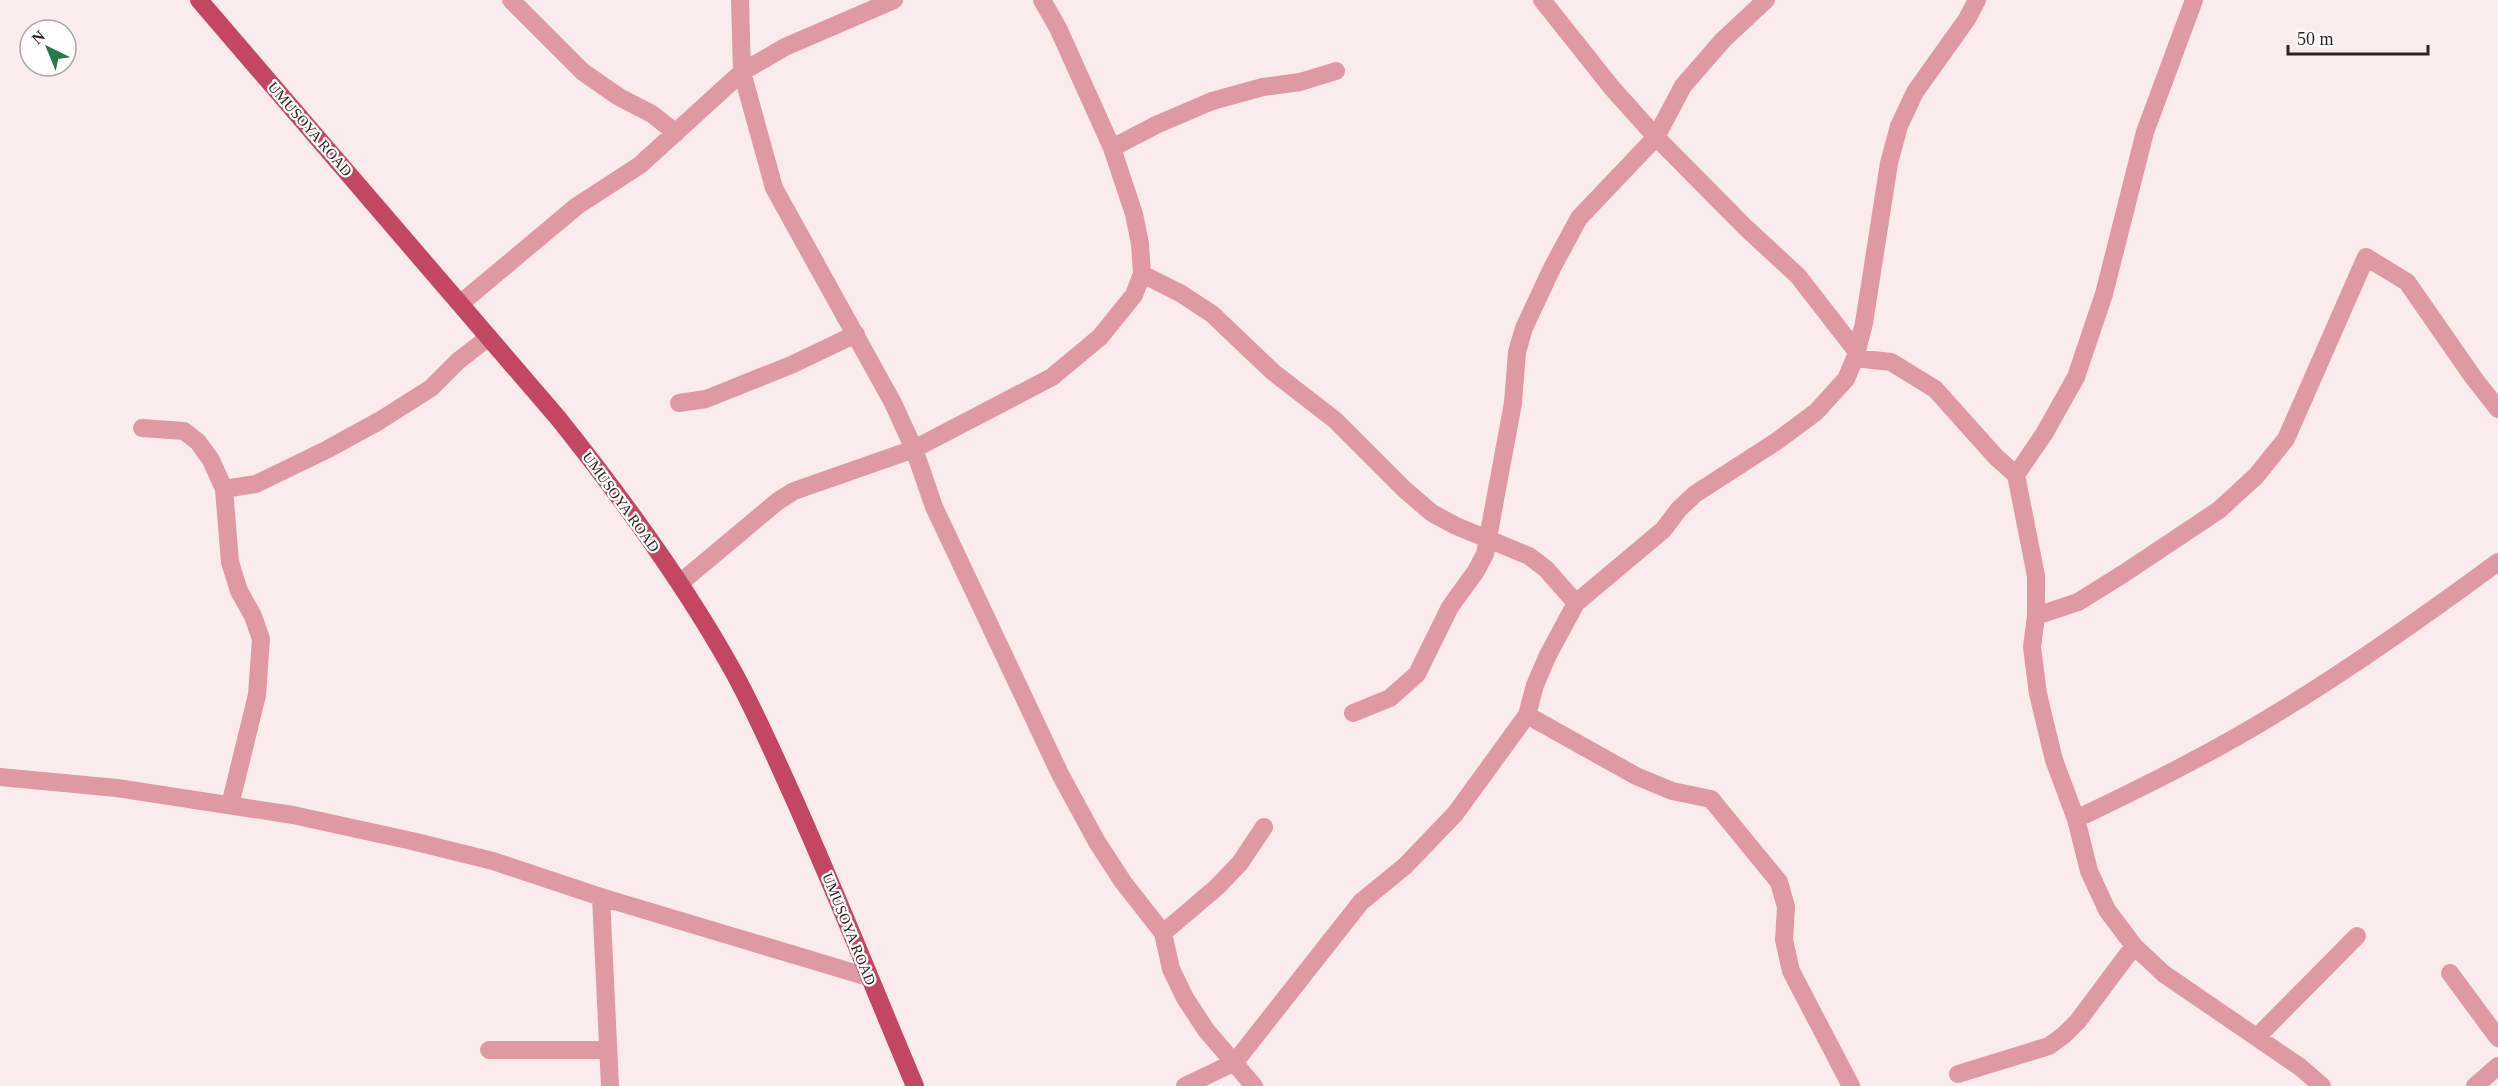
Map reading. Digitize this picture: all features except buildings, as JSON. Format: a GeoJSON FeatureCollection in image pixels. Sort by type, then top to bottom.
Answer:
{"type":"FeatureCollection","features":[{"type":"Feature","properties":{"kind":"main road","name":"UMUSOYA ROAD"},"geometry":{"type":"LineString","coordinates":[[199,0],[558,418],[609,482],[680,583],[734,673],[778,763],[816,846],[915,1086]]}},
{"type":"Feature","properties":{"kind":"street"},"geometry":{"type":"LineString","coordinates":[[511,0],[583,72],[619,97],[652,114],[676,133]]}},
{"type":"Feature","properties":{"kind":"street"},"geometry":{"type":"LineString","coordinates":[[740,0],[742,72],[774,188],[893,403],[914,449],[938,517],[1059,774],[1097,842],[1123,882],[1163,933],[1171,969],[1185,998],[1206,1030],[1254,1086]]}},
{"type":"Feature","properties":{"kind":"street"},"geometry":{"type":"LineString","coordinates":[[461,303],[577,206],[640,165],[742,72],[785,47],[894,0]]}},
{"type":"Feature","properties":{"kind":"street"},"geometry":{"type":"LineString","coordinates":[[680,583],[778,501],[794,491],[914,449],[1052,376],[1100,337],[1134,295],[1142,274],[1140,244],[1134,213],[1112,148],[1058,28],[1042,0]]}},
{"type":"Feature","properties":{"kind":"street"},"geometry":{"type":"LineString","coordinates":[[1542,0],[1612,88],[1656,137],[1745,227],[1798,276],[1856,355],[1891,362],[1935,389],[1956,410],[1995,457],[2016,475],[2036,576],[2036,616],[2032,647],[2038,694],[2054,760],[2076,819],[2089,871],[2107,910],[2134,946],[2164,974],[2300,1067],[2322,1086]]}},
{"type":"Feature","properties":{"kind":"street"},"geometry":{"type":"LineString","coordinates":[[1353,713],[1390,698],[1417,674],[1450,607],[1476,571],[1489,540],[1514,403],[1517,352],[1524,328],[1580,218],[1656,137],[1683,86],[1723,40],[1766,0]]}},
{"type":"Feature","properties":{"kind":"street"},"geometry":{"type":"LineString","coordinates":[[1185,1086],[1234,1062],[1361,902],[1405,866],[1455,814],[1527,715],[1535,685],[1548,655],[1576,603],[1663,530],[1679,509],[1695,494],[1777,441],[1816,412],[1846,379],[1856,355],[1889,163],[1899,126],[1914,92],[1967,19],[1977,0]]}},
{"type":"Feature","properties":{"kind":"street"},"geometry":{"type":"LineString","coordinates":[[2016,475],[2044,434],[2076,377],[2104,294],[2145,132],[2193,0]]}},
{"type":"Feature","properties":{"kind":"street"},"geometry":{"type":"LineString","coordinates":[[1112,148],[1156,124],[1212,101],[1263,87],[1299,82],[1336,71]]}},
{"type":"Feature","properties":{"kind":"street"},"geometry":{"type":"LineString","coordinates":[[2036,616],[2078,602],[2123,574],[2219,510],[2256,476],[2286,439],[2366,256],[2407,282],[2473,378],[2498,409]]}},
{"type":"Feature","properties":{"kind":"street"},"geometry":{"type":"LineString","coordinates":[[1142,274],[1180,293],[1212,314],[1274,372],[1335,420],[1404,489],[1432,513],[1529,556],[1546,569],[1576,603]]}},
{"type":"Feature","properties":{"kind":"street"},"geometry":{"type":"LineString","coordinates":[[680,403],[706,399],[791,365],[856,334]]}},
{"type":"Feature","properties":{"kind":"street"},"geometry":{"type":"LineString","coordinates":[[224,489],[256,484],[319,454],[379,421],[431,388],[458,361],[489,337]]}},
{"type":"Feature","properties":{"kind":"street"},"geometry":{"type":"LineString","coordinates":[[142,428],[184,431],[198,442],[211,460],[224,489],[230,562],[239,591],[253,616],[261,639],[257,695],[230,805]]}},
{"type":"Feature","properties":{"kind":"street"},"geometry":{"type":"LineString","coordinates":[[2076,819],[2130,793],[2276,714],[2415,624],[2498,562]]}},
{"type":"Feature","properties":{"kind":"street"},"geometry":{"type":"LineString","coordinates":[[1527,715],[1636,776],[1672,791],[1711,800],[1779,882],[1786,907],[1784,940],[1791,971],[1851,1086]]}},
{"type":"Feature","properties":{"kind":"street"},"geometry":{"type":"LineString","coordinates":[[0,777],[117,788],[230,805],[293,815],[412,841],[493,861],[601,897],[868,976]]}},
{"type":"Feature","properties":{"kind":"street"},"geometry":{"type":"LineString","coordinates":[[1163,933],[1225,879],[1240,863],[1264,827]]}},
{"type":"Feature","properties":{"kind":"street"},"geometry":{"type":"LineString","coordinates":[[601,897],[610,1086]]}},
{"type":"Feature","properties":{"kind":"street"},"geometry":{"type":"LineString","coordinates":[[2257,1037],[2357,936]]}},
{"type":"Feature","properties":{"kind":"street"},"geometry":{"type":"LineString","coordinates":[[1958,1074],[2049,1046],[2078,1021],[2134,946]]}},
{"type":"Feature","properties":{"kind":"street"},"geometry":{"type":"LineString","coordinates":[[2450,973],[2498,1038]]}},
{"type":"Feature","properties":{"kind":"street"},"geometry":{"type":"LineString","coordinates":[[489,1050],[608,1050]]}},
{"type":"Feature","properties":{"kind":"street"},"geometry":{"type":"LineString","coordinates":[[2475,1086],[2498,1066]]}}]}
